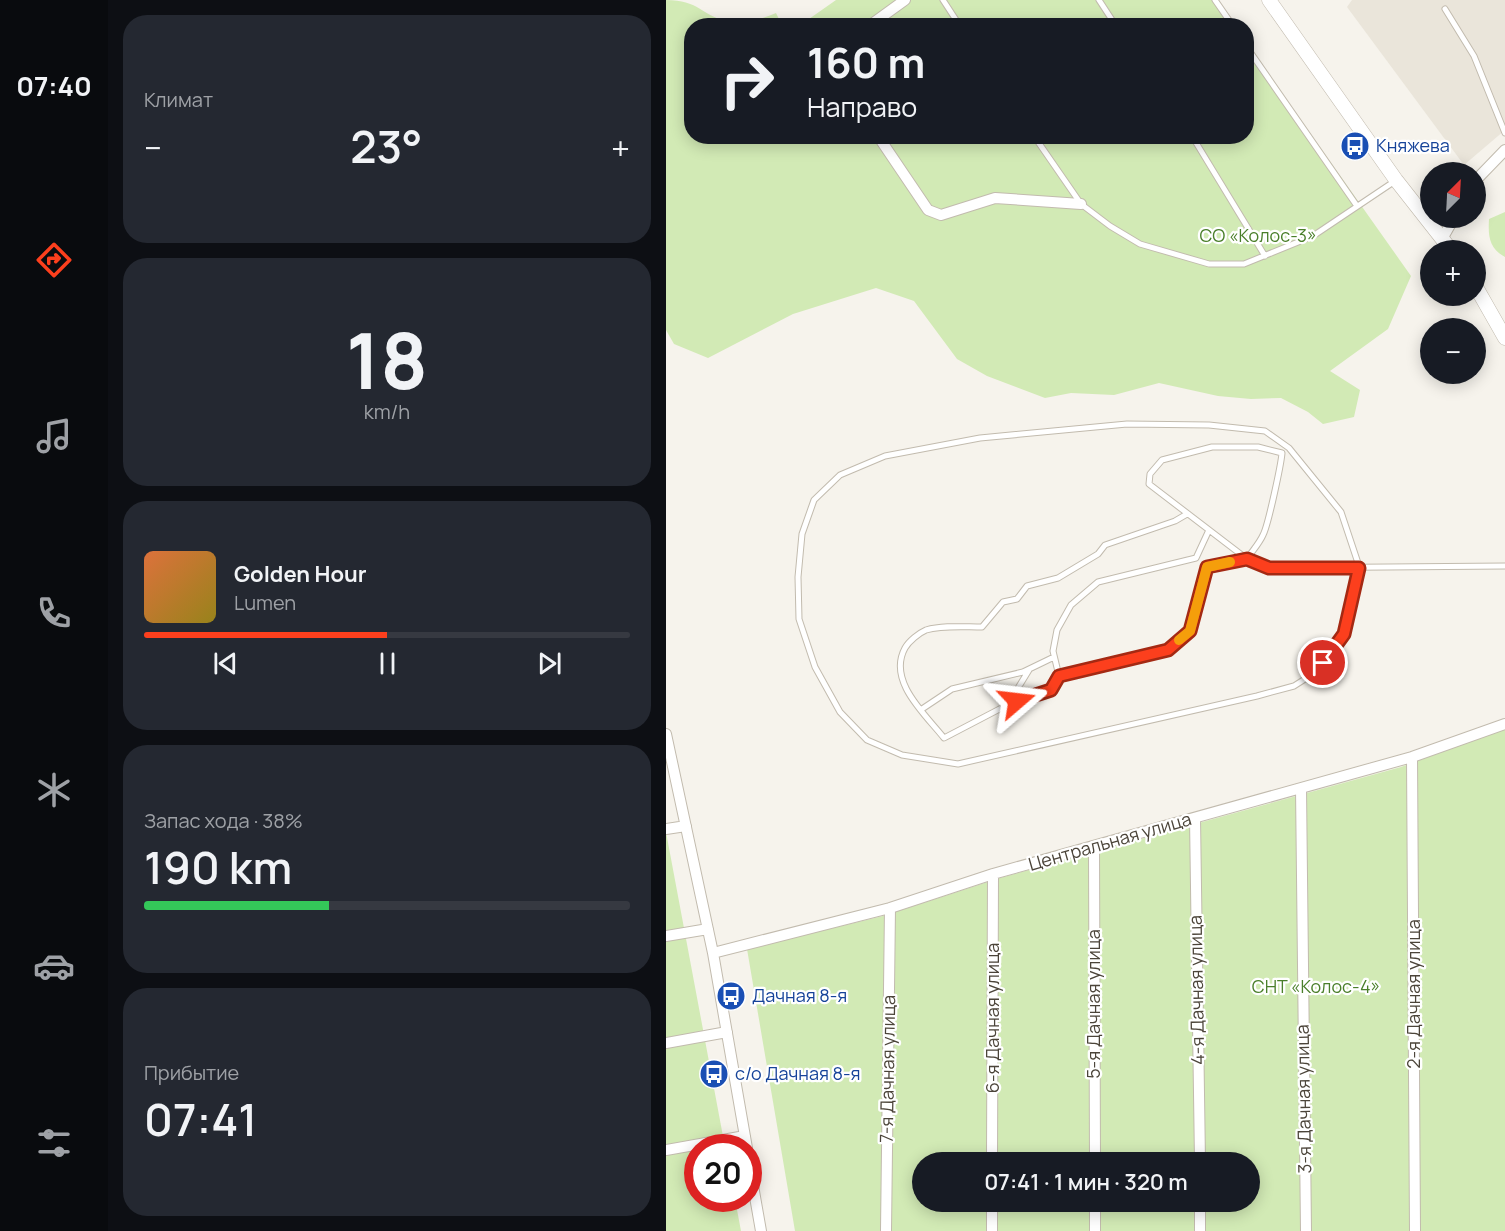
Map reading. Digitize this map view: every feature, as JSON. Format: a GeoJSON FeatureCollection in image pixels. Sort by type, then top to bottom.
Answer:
{"type":"FeatureCollection","features":[{"type":"Feature","properties":{"kind":"street"},"geometry":{"type":"LineString","coordinates":[[880,18],[905,0]]}},
{"type":"Feature","properties":{"kind":"street"},"geometry":{"type":"LineString","coordinates":[[1269,0],[1396,180],[1442,239],[1448,228]]}},
{"type":"Feature","properties":{"kind":"street"},"geometry":{"type":"LineString","coordinates":[[883,144],[928,210],[941,215],[995,198],[1082,204]]}},
{"type":"Feature","properties":{"kind":"street"},"geometry":{"type":"LineString","coordinates":[[1486,170],[1505,150]]}},
{"type":"Feature","properties":{"kind":"street"},"geometry":{"type":"LineString","coordinates":[[1486,303],[1503,329]]}},
{"type":"Feature","properties":{"kind":"street","name":"Центральная улица"},"geometry":{"type":"LineString","coordinates":[[713,952],[890,908],[993,874],[1412,757],[1505,725]]}},
{"type":"Feature","properties":{"kind":"street"},"geometry":{"type":"LineString","coordinates":[[666,734],[713,952],[745,1134]]}},
{"type":"Feature","properties":{"kind":"street","name":"2-я Дачная улица"},"geometry":{"type":"LineString","coordinates":[[1412,757],[1415,1231]]}},
{"type":"Feature","properties":{"kind":"street","name":"3-я Дачная улица"},"geometry":{"type":"LineString","coordinates":[[1301,788],[1306,1231]]}},
{"type":"Feature","properties":{"kind":"street","name":"4-я Дачная улица"},"geometry":{"type":"LineString","coordinates":[[1195,818],[1200,1152]]}},
{"type":"Feature","properties":{"kind":"street"},"geometry":{"type":"LineString","coordinates":[[666,830],[686,826]]}},
{"type":"Feature","properties":{"kind":"street","name":"5-я Дачная улица"},"geometry":{"type":"LineString","coordinates":[[1094,846],[1095,1152]]}},
{"type":"Feature","properties":{"kind":"street","name":"6-я Дачная улица"},"geometry":{"type":"LineString","coordinates":[[992,1152],[993,874]]}},
{"type":"Feature","properties":{"kind":"street","name":"7-я Дачная улица"},"geometry":{"type":"LineString","coordinates":[[886,1231],[890,908]]}},
{"type":"Feature","properties":{"kind":"street"},"geometry":{"type":"LineString","coordinates":[[666,936],[708,929]]}},
{"type":"Feature","properties":{"kind":"street"},"geometry":{"type":"LineString","coordinates":[[666,1043],[727,1032]]}},
{"type":"Feature","properties":{"kind":"street"},"geometry":{"type":"LineString","coordinates":[[666,1150],[684,1148]]}},
{"type":"Feature","properties":{"kind":"street"},"geometry":{"type":"LineString","coordinates":[[758,1212],[761,1231]]}},
{"type":"Feature","properties":{"kind":"street"},"geometry":{"type":"LineString","coordinates":[[992,1212],[992,1231]]}},
{"type":"Feature","properties":{"kind":"street"},"geometry":{"type":"LineString","coordinates":[[1095,1212],[1095,1231]]}},
{"type":"Feature","properties":{"kind":"street"},"geometry":{"type":"LineString","coordinates":[[1200,1212],[1200,1231]]}},
{"type":"Feature","properties":{"kind":"lane"},"geometry":{"type":"LineString","coordinates":[[943,0],[955,18]]}},
{"type":"Feature","properties":{"kind":"lane"},"geometry":{"type":"LineString","coordinates":[[1099,0],[1111,18]]}},
{"type":"Feature","properties":{"kind":"lane"},"geometry":{"type":"LineString","coordinates":[[1215,0],[1227,18]]}},
{"type":"Feature","properties":{"kind":"lane"},"geometry":{"type":"LineString","coordinates":[[1445,9],[1474,56],[1505,133]]}},
{"type":"Feature","properties":{"kind":"lane"},"geometry":{"type":"LineString","coordinates":[[1254,58],[1357,206]]}},
{"type":"Feature","properties":{"kind":"lane"},"geometry":{"type":"LineString","coordinates":[[1040,144],[1082,204],[1110,226],[1140,244],[1209,264],[1244,264],[1313,236],[1396,180]]}},
{"type":"Feature","properties":{"kind":"lane"},"geometry":{"type":"LineString","coordinates":[[1197,144],[1266,256]]}},
{"type":"Feature","properties":{"kind":"lane"},"geometry":{"type":"LineString","coordinates":[[1127,424],[1209,424],[1265,432],[1289,448],[1341,512],[1359,568],[1344,634],[1316,672],[1294,686],[1043,747],[958,764],[902,755],[867,740],[840,712],[815,667],[799,619],[798,577],[802,534],[814,500],[840,475],[885,456],[980,438],[1127,424]]}},
{"type":"Feature","properties":{"kind":"lane"},"geometry":{"type":"LineString","coordinates":[[1289,448],[1282,453],[1258,447],[1212,447],[1162,460],[1150,474],[1149,484],[1247,559],[1269,568],[1505,566]]}},
{"type":"Feature","properties":{"kind":"lane"},"geometry":{"type":"LineString","coordinates":[[1059,676],[1168,650],[1190,631],[1207,567],[1247,559],[1265,534],[1273,491],[1281,468],[1282,453]]}},
{"type":"Feature","properties":{"kind":"lane"},"geometry":{"type":"LineString","coordinates":[[1187,514],[1105,545],[1098,554],[1058,578],[1028,586],[1017,599],[1003,602],[982,627],[932,629],[916,636],[908,643],[900,657],[900,677],[944,738],[1017,701],[1051,690],[1059,676],[1054,657],[1057,630],[1071,605],[1098,582],[1196,558],[1209,530]]}},
{"type":"Feature","properties":{"kind":"lane"},"geometry":{"type":"LineString","coordinates":[[922,709],[952,689],[1030,668],[1054,657]]}},
{"type":"Feature","properties":{"kind":"lane"},"geometry":{"type":"LineString","coordinates":[[1017,701],[1018,688],[1030,668]]}},
{"type":"Feature","properties":{"kind":"shaded area"},"geometry":{"type":"Polygon","coordinates":[[[1352,0],[1505,0],[1505,130],[1468,162],[1462,162],[1347,7],[1352,0]]]}},
{"type":"Feature","properties":{"kind":"green space","name":"СО «Колос-3»"},"geometry":{"type":"Polygon","coordinates":[[[666,0],[686,2],[718,18],[684,18],[684,144],[1254,144],[1254,54],[1411,276],[1388,329],[1330,371],[1360,390],[1354,417],[1323,424],[1308,412],[1281,398],[1251,399],[1218,396],[1159,383],[1114,395],[1071,393],[1045,398],[987,376],[957,359],[914,301],[876,288],[793,314],[708,358],[674,344],[666,330],[666,0]]]}},
{"type":"Feature","properties":{"kind":"green space"},"geometry":{"type":"Polygon","coordinates":[[[836,0],[1215,0],[1227,18],[810,18],[836,0]]]}},
{"type":"Feature","properties":{"kind":"green space"},"geometry":{"type":"Polygon","coordinates":[[[776,13],[778,18],[761,18],[764,17],[776,13]]]}},
{"type":"Feature","properties":{"kind":"green space"},"geometry":{"type":"Polygon","coordinates":[[[1505,212],[1505,257],[1493,246],[1489,236],[1489,219],[1505,212]]]}},
{"type":"Feature","properties":{"kind":"green space","name":"СНТ «Колос-4»"},"geometry":{"type":"Polygon","coordinates":[[[1505,729],[1505,1231],[795,1231],[747,949],[883,916],[1000,878],[1401,767],[1505,729]]]}},
{"type":"Feature","properties":{"kind":"green space"},"geometry":{"type":"Polygon","coordinates":[[[666,832],[723,1134],[684,1134],[684,1212],[737,1212],[741,1231],[666,1231],[666,832]]]}},
{"type":"Feature","properties":{"kind":"slow traffic"},"geometry":{"type":"LineString","coordinates":[[1179,640],[1190,631],[1207,567],[1230,562]]}},
{"type":"Feature","properties":{"kind":"place","name":"Княжева"},"geometry":{"type":"Point","coordinates":[1355,146]}},
{"type":"Feature","properties":{"kind":"place","name":"Дачная 8-я"},"geometry":{"type":"Point","coordinates":[731,996]}},
{"type":"Feature","properties":{"kind":"place","name":"с/о Дачная 8-я"},"geometry":{"type":"Point","coordinates":[714,1074]}},
{"type":"Feature","properties":{"kind":"route"},"geometry":{"type":"LineString","coordinates":[[1017,701],[1051,690],[1059,676],[1168,650],[1190,631],[1207,567],[1247,559],[1269,568],[1359,568],[1344,634],[1323,663]]}}]}
